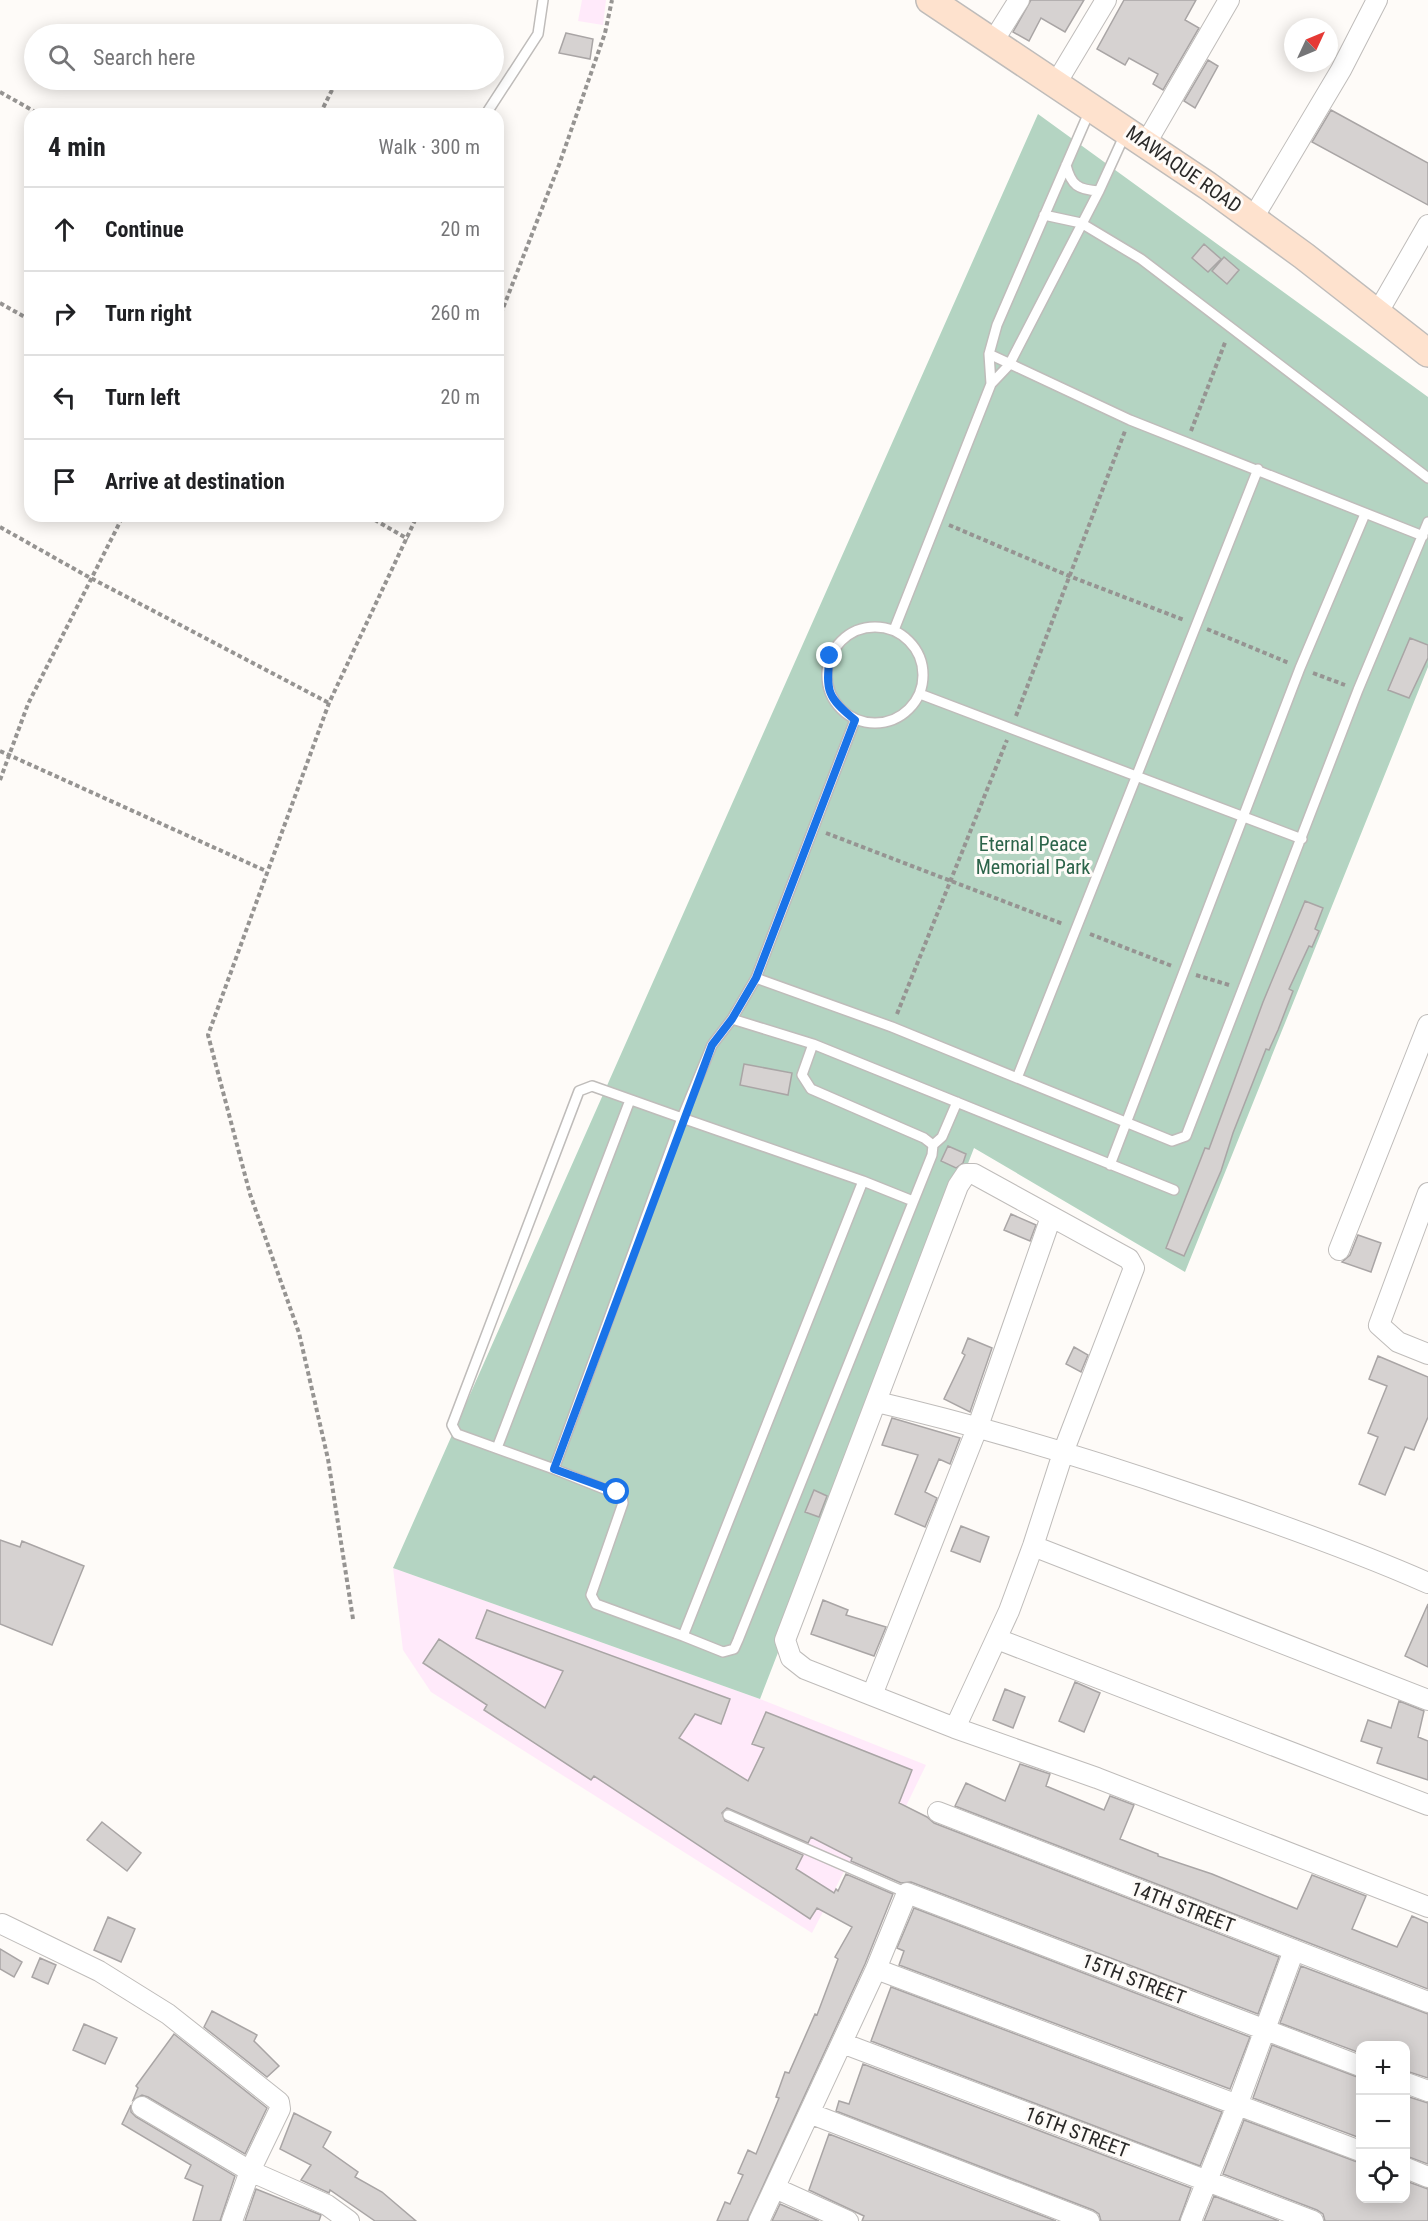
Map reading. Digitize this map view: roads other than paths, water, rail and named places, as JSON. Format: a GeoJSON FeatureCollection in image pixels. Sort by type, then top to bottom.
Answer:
{"type":"FeatureCollection","features":[{"type":"Feature","properties":{"kind":"main road","name":"MAWAQUE ROAD"},"geometry":{"type":"LineString","coordinates":[[930,0],[1055,85],[1137,136],[1253,218],[1378,312],[1428,353]]}},
{"type":"Feature","properties":{"kind":"street"},"geometry":{"type":"LineString","coordinates":[[992,43],[1019,0]]}},
{"type":"Feature","properties":{"kind":"street"},"geometry":{"type":"LineString","coordinates":[[1055,85],[1106,0]]}},
{"type":"Feature","properties":{"kind":"street"},"geometry":{"type":"LineString","coordinates":[[1137,136],[1229,0]]}},
{"type":"Feature","properties":{"kind":"street"},"geometry":{"type":"LineString","coordinates":[[1253,218],[1341,70],[1377,0]]}},
{"type":"Feature","properties":{"kind":"street"},"geometry":{"type":"LineString","coordinates":[[1378,312],[1428,225]]}},
{"type":"Feature","properties":{"kind":"street"},"geometry":{"type":"LineString","coordinates":[[1340,1250],[1428,1025]]}},
{"type":"Feature","properties":{"kind":"street"},"geometry":{"type":"LineString","coordinates":[[954,1728],[997,1640],[1034,1546],[1064,1450],[1134,1268],[1129,1259],[974,1174],[966,1174],[957,1186],[878,1402],[785,1640],[791,1658],[805,1669],[954,1728],[1108,1782],[1428,1907]]}},
{"type":"Feature","properties":{"kind":"street"},"geometry":{"type":"LineString","coordinates":[[1428,1192],[1423,1219],[1379,1325],[1398,1342],[1428,1354]]}},
{"type":"Feature","properties":{"kind":"street"},"geometry":{"type":"LineString","coordinates":[[872,1695],[978,1425],[1051,1217]]}},
{"type":"Feature","properties":{"kind":"street"},"geometry":{"type":"LineString","coordinates":[[878,1402],[978,1425],[1064,1450],[1274,1522],[1428,1584]]}},
{"type":"Feature","properties":{"kind":"street"},"geometry":{"type":"LineString","coordinates":[[1034,1546],[1428,1700]]}},
{"type":"Feature","properties":{"kind":"street"},"geometry":{"type":"LineString","coordinates":[[997,1640],[1428,1805]]}},
{"type":"Feature","properties":{"kind":"street","name":"14TH STREET"},"geometry":{"type":"LineString","coordinates":[[938,1812],[1428,2002]]}},
{"type":"Feature","properties":{"kind":"street"},"geometry":{"type":"LineString","coordinates":[[759,2221],[876,1969],[907,1893]]}},
{"type":"Feature","properties":{"kind":"street","name":"15TH STREET"},"geometry":{"type":"LineString","coordinates":[[907,1893],[1356,2064]]}},
{"type":"Feature","properties":{"kind":"street"},"geometry":{"type":"LineString","coordinates":[[2,1924],[99,1971],[168,2014],[279,2102],[280,2109],[250,2171],[232,2221]]}},
{"type":"Feature","properties":{"kind":"street"},"geometry":{"type":"LineString","coordinates":[[1191,2221],[1266,2030],[1294,1950]]}},
{"type":"Feature","properties":{"kind":"street"},"geometry":{"type":"LineString","coordinates":[[876,1969],[1238,2103],[1356,2149]]}},
{"type":"Feature","properties":{"kind":"street","name":"16TH STREET"},"geometry":{"type":"LineString","coordinates":[[842,2043],[1313,2221]]}},
{"type":"Feature","properties":{"kind":"street"},"geometry":{"type":"LineString","coordinates":[[1410,2084],[1428,2091]]}},
{"type":"Feature","properties":{"kind":"street"},"geometry":{"type":"LineString","coordinates":[[142,2108],[324,2213],[349,2221]]}},
{"type":"Feature","properties":{"kind":"street"},"geometry":{"type":"LineString","coordinates":[[809,2113],[1089,2221]]}},
{"type":"Feature","properties":{"kind":"street"},"geometry":{"type":"LineString","coordinates":[[1410,2170],[1428,2177]]}},
{"type":"Feature","properties":{"kind":"street"},"geometry":{"type":"LineString","coordinates":[[775,2188],[848,2221]]}},
{"type":"Feature","properties":{"kind":"lane"},"geometry":{"type":"LineString","coordinates":[[504,86],[538,34],[543,0]]}},
{"type":"Feature","properties":{"kind":"lane"},"geometry":{"type":"LineString","coordinates":[[490,108],[502,90]]}},
{"type":"Feature","properties":{"kind":"lane"},"geometry":{"type":"LineString","coordinates":[[991,384],[989,354],[997,325],[1092,106]]}},
{"type":"Feature","properties":{"kind":"lane"},"geometry":{"type":"LineString","coordinates":[[894,630],[991,384],[1009,365],[1081,223],[1099,191],[1137,136]]}},
{"type":"Feature","properties":{"kind":"lane"},"geometry":{"type":"LineString","coordinates":[[1066,165],[1071,182],[1083,190],[1099,191]]}},
{"type":"Feature","properties":{"kind":"lane"},"geometry":{"type":"LineString","coordinates":[[1044,215],[1081,223],[1141,259],[1428,478]]}},
{"type":"Feature","properties":{"kind":"lane"},"geometry":{"type":"LineString","coordinates":[[989,354],[1130,420],[1423,536]]}},
{"type":"Feature","properties":{"kind":"lane"},"geometry":{"type":"LineString","coordinates":[[1017,1078],[1078,929],[1136,774],[1258,469]]}},
{"type":"Feature","properties":{"kind":"lane"},"geometry":{"type":"LineString","coordinates":[[1110,1165],[1300,668],[1365,514]]}},
{"type":"Feature","properties":{"kind":"lane"},"geometry":{"type":"LineString","coordinates":[[756,978],[892,1027],[1172,1141],[1186,1136],[1241,988],[1302,838],[1358,690],[1428,522]]}},
{"type":"Feature","properties":{"kind":"lane"},"geometry":{"type":"LineString","coordinates":[[869,627],[894,630],[914,646],[923,670],[920,694],[904,715],[880,724],[855,720],[836,705],[832,697],[826,681],[830,656],[845,636],[869,627]]}},
{"type":"Feature","properties":{"kind":"lane"},"geometry":{"type":"LineString","coordinates":[[920,694],[1302,838]]}},
{"type":"Feature","properties":{"kind":"lane"},"geometry":{"type":"LineString","coordinates":[[554,1469],[682,1119],[712,1045],[732,1019],[756,978],[812,827],[855,720]]}},
{"type":"Feature","properties":{"kind":"lane"},"geometry":{"type":"LineString","coordinates":[[732,1019],[813,1044],[1174,1190]]}},
{"type":"Feature","properties":{"kind":"lane"},"geometry":{"type":"LineString","coordinates":[[813,1044],[802,1075],[811,1089],[924,1138],[933,1145]]}},
{"type":"Feature","properties":{"kind":"lane"},"geometry":{"type":"LineString","coordinates":[[914,1201],[863,1180],[592,1086],[584,1087],[579,1091],[452,1425],[457,1434],[622,1496],[623,1503],[591,1595],[596,1604],[723,1652],[734,1649],[914,1201],[932,1155],[933,1145],[942,1137],[957,1102]]}},
{"type":"Feature","properties":{"kind":"lane"},"geometry":{"type":"LineString","coordinates":[[497,1448],[630,1100]]}},
{"type":"Feature","properties":{"kind":"lane"},"geometry":{"type":"LineString","coordinates":[[683,1636],[863,1180]]}},
{"type":"Feature","properties":{"kind":"lane"},"geometry":{"type":"LineString","coordinates":[[728,1815],[907,1893]]}},
{"type":"Feature","properties":{"kind":"park label","name":"Eternal Peace Memorial Park"},"geometry":{"type":"Point","coordinates":[1033,856]}}]}
